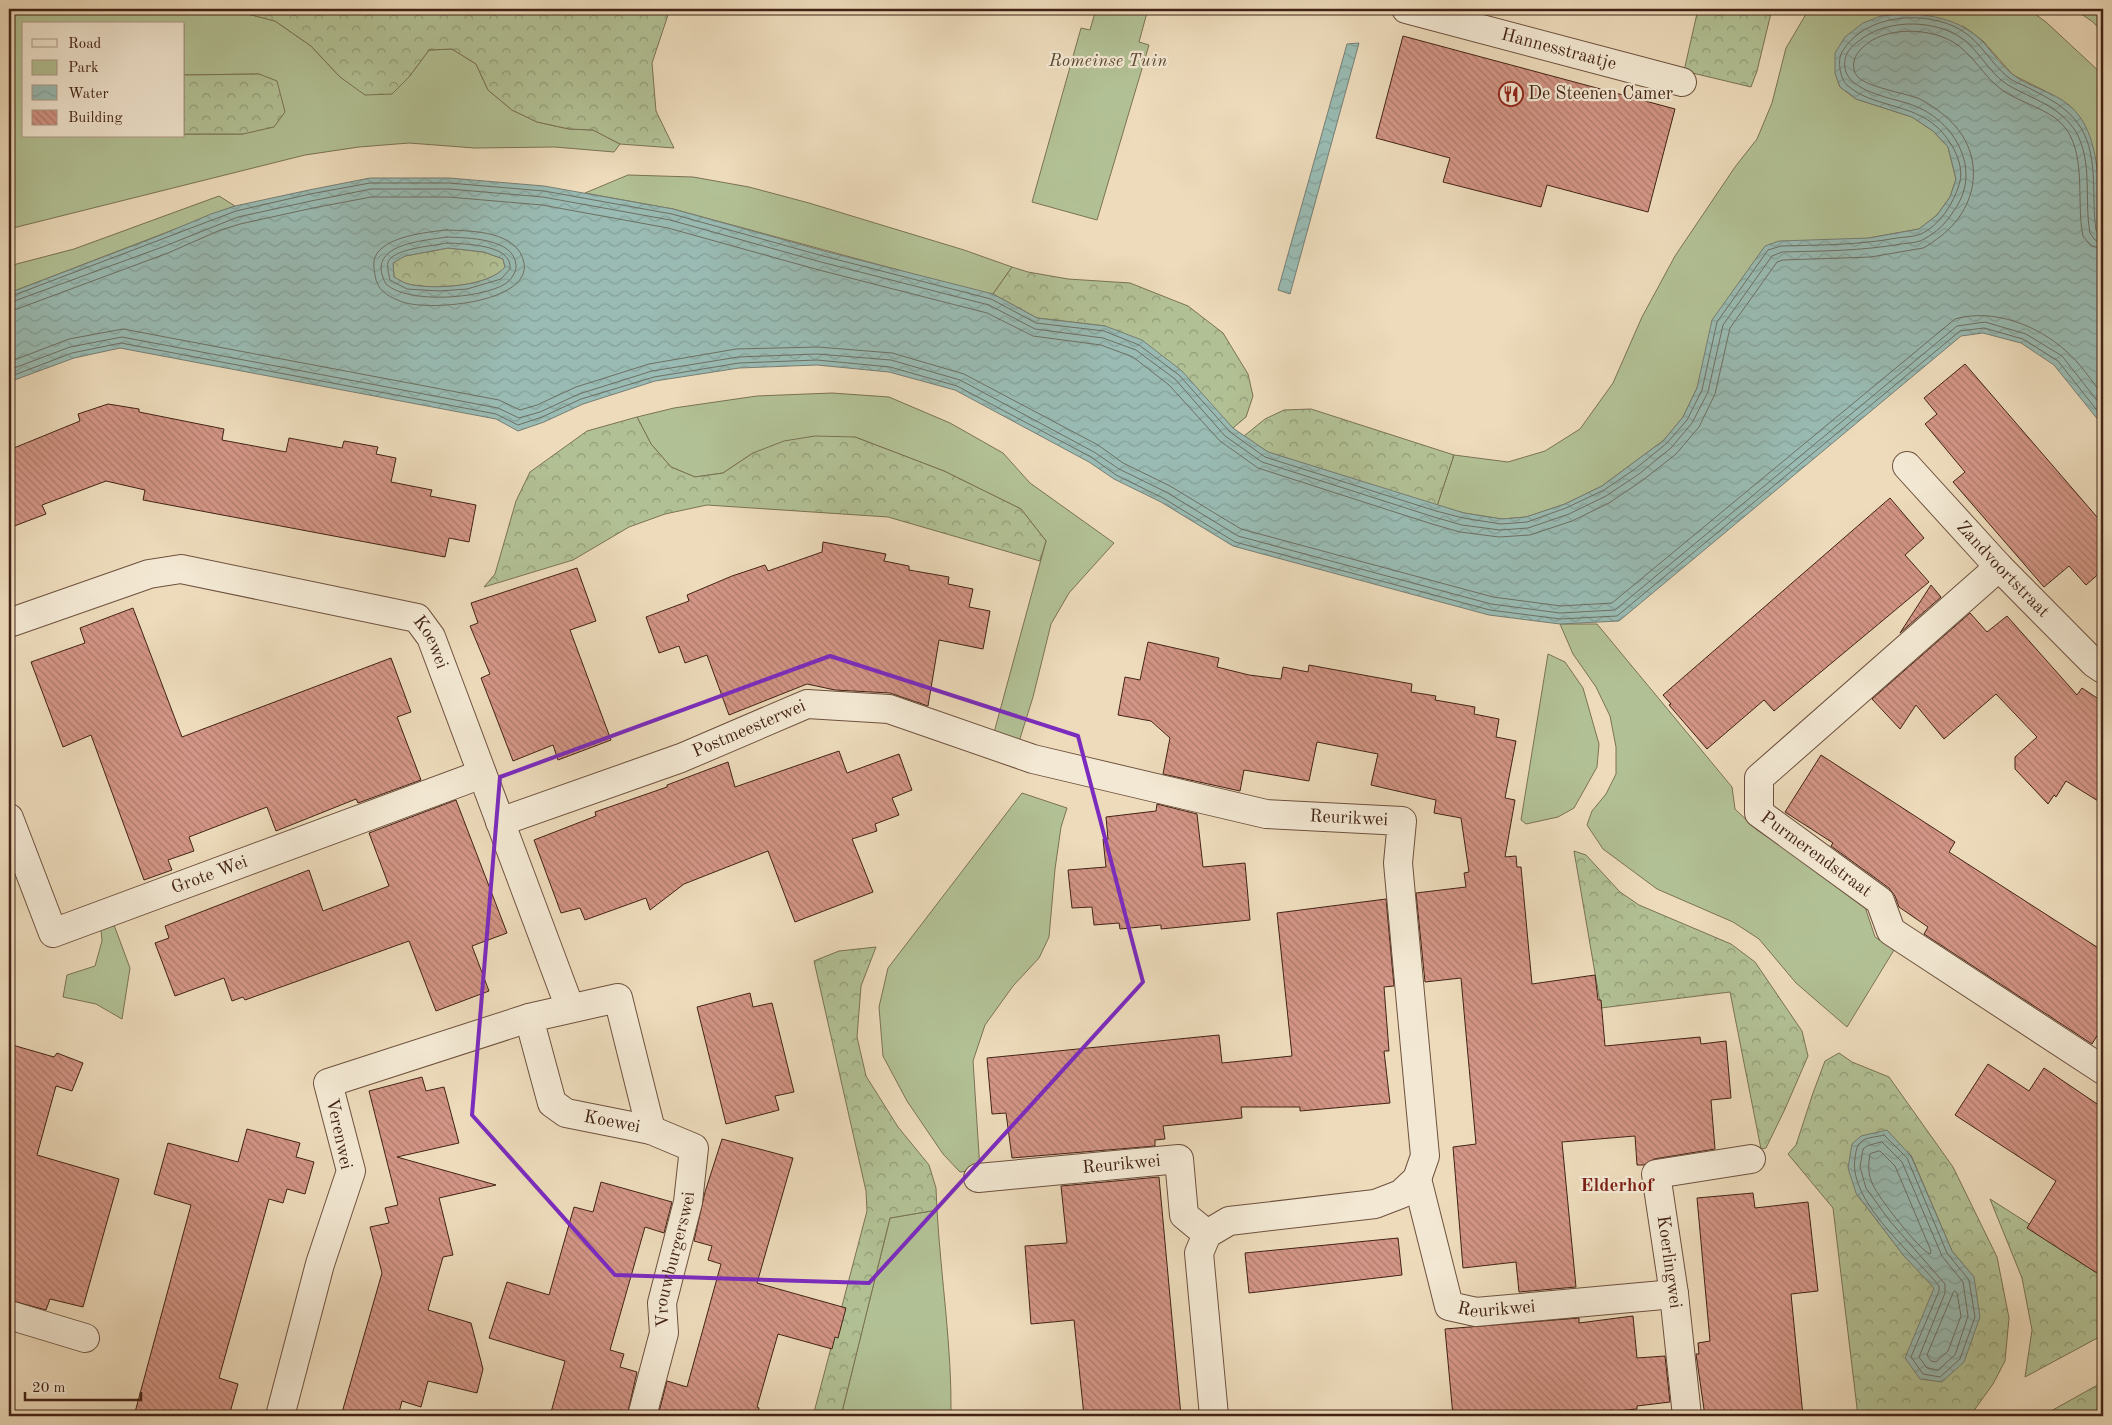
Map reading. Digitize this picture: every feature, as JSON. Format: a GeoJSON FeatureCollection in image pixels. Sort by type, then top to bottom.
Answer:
{"type":"FeatureCollection","features":[{"type":"Feature","properties":{"kind":"street","name":"Hannesstraatje"},"geometry":{"type":"LineString","coordinates":[[1406,9],[1682,82]]}},
{"type":"Feature","properties":{"kind":"street","name":"Zandvoortstraat"},"geometry":{"type":"LineString","coordinates":[[1907,466],[1999,567],[2094,663],[2103,669]]}},
{"type":"Feature","properties":{"kind":"street","name":"Purmerendstraat"},"geometry":{"type":"LineString","coordinates":[[1999,567],[1759,778],[1759,813],[1880,901],[1890,931],[2103,1070]]}},
{"type":"Feature","properties":{"kind":"street","name":"Koewei"},"geometry":{"type":"LineString","coordinates":[[9,623],[150,574],[181,569],[417,618],[431,637],[570,1008]]}},
{"type":"Feature","properties":{"kind":"street","name":"Postmeesterwei"},"geometry":{"type":"LineString","coordinates":[[500,822],[681,758],[807,704],[889,709],[1033,759]]}},
{"type":"Feature","properties":{"kind":"street","name":"Reurikwei"},"geometry":{"type":"LineString","coordinates":[[1033,759],[1266,814],[1402,821],[1398,863],[1424,1156],[1417,1178],[1448,1306],[1476,1312],[1674,1294]]}},
{"type":"Feature","properties":{"kind":"street","name":"Grote Wei"},"geometry":{"type":"LineString","coordinates":[[9,818],[53,933],[482,774]]}},
{"type":"Feature","properties":{"kind":"street","name":"Koewei"},"geometry":{"type":"LineString","coordinates":[[618,998],[651,1130],[566,1113],[552,1103],[528,1018],[618,998]]}},
{"type":"Feature","properties":{"kind":"street","name":"Verenwei"},"geometry":{"type":"LineString","coordinates":[[280,1416],[320,1264],[351,1171],[328,1084],[528,1018]]}},
{"type":"Feature","properties":{"kind":"street","name":"Vrouwburgerswei"},"geometry":{"type":"LineString","coordinates":[[642,1416],[664,1333],[662,1303],[688,1202],[694,1148],[651,1130]]}},
{"type":"Feature","properties":{"kind":"street","name":"Reurikwei"},"geometry":{"type":"LineString","coordinates":[[978,1178],[1179,1159],[1184,1215],[1207,1234]]}},
{"type":"Feature","properties":{"kind":"street","name":"Koerlingwei"},"geometry":{"type":"LineString","coordinates":[[1687,1416],[1674,1294],[1656,1174],[1752,1160]]}},
{"type":"Feature","properties":{"kind":"street"},"geometry":{"type":"LineString","coordinates":[[1214,1416],[1199,1253],[1207,1234],[1229,1221],[1375,1204],[1400,1194],[1417,1178]]}},
{"type":"Feature","properties":{"kind":"street"},"geometry":{"type":"LineString","coordinates":[[9,1315],[85,1338]]}},
{"type":"Feature","properties":{"kind":"highlighted area"},"geometry":{"type":"Polygon","coordinates":[[[830,656],[1078,736],[1143,982],[869,1283],[615,1275],[472,1115],[500,777],[830,656]]]}},
{"type":"Feature","properties":{"kind":"green space"},"geometry":{"type":"Polygon","coordinates":[[[9,9],[228,9],[275,21],[311,46],[340,77],[409,77],[429,50],[452,49],[476,64],[488,90],[512,110],[537,122],[569,129],[593,130],[620,144],[614,152],[555,147],[475,148],[409,143],[359,147],[305,155],[9,229],[9,9]]]}},
{"type":"Feature","properties":{"kind":"green space"},"geometry":{"type":"Polygon","coordinates":[[[228,9],[670,9],[652,63],[656,111],[674,148],[620,144],[593,130],[569,129],[537,122],[512,110],[488,90],[476,64],[452,49],[429,50],[409,77],[392,94],[365,95],[340,77],[311,46],[275,21],[228,9]]]}},
{"type":"Feature","properties":{"kind":"green space","name":"Romeinse Tuin"},"geometry":{"type":"Polygon","coordinates":[[[1096,9],[1148,9],[1139,42],[1149,45],[1097,220],[1032,202],[1081,28],[1090,30],[1096,9]]]}},
{"type":"Feature","properties":{"kind":"green space"},"geometry":{"type":"Polygon","coordinates":[[[1698,9],[1772,9],[1757,71],[1751,87],[1684,71],[1698,9]]]}},
{"type":"Feature","properties":{"kind":"green space"},"geometry":{"type":"Polygon","coordinates":[[[1809,9],[2028,9],[2046,22],[2103,75],[2103,245],[2100,222],[2051,94],[2013,75],[1983,41],[1963,26],[1835,73],[1840,87],[1856,99],[1912,117],[1933,131],[1948,147],[1956,179],[1950,197],[1937,215],[1919,229],[1869,238],[1706,355],[1697,388],[1683,417],[1664,440],[1602,486],[1565,504],[1526,517],[1502,519],[1464,513],[1437,506],[1454,455],[1508,462],[1545,451],[1580,429],[1613,383],[1642,317],[1675,256],[1735,167],[1757,139],[1772,103],[1786,48],[1809,9]]]}},
{"type":"Feature","properties":{"kind":"green space"},"geometry":{"type":"Polygon","coordinates":[[[2074,9],[2103,9],[2103,33],[2093,22],[2074,9]]]}},
{"type":"Feature","properties":{"kind":"green space"},"geometry":{"type":"Polygon","coordinates":[[[259,74],[277,81],[285,112],[274,127],[243,134],[185,134],[185,75],[259,74]]]}},
{"type":"Feature","properties":{"kind":"green space"},"geometry":{"type":"Polygon","coordinates":[[[628,175],[693,177],[749,187],[809,203],[964,250],[1012,267],[993,294],[987,294],[673,209],[585,193],[628,175]]]}},
{"type":"Feature","properties":{"kind":"green space"},"geometry":{"type":"Polygon","coordinates":[[[219,196],[235,206],[9,293],[9,266],[74,249],[219,196]]]}},
{"type":"Feature","properties":{"kind":"green space"},"geometry":{"type":"Polygon","coordinates":[[[448,248],[484,252],[503,259],[505,267],[487,279],[445,287],[406,284],[394,277],[393,263],[405,256],[448,248]]]}},
{"type":"Feature","properties":{"kind":"green space"},"geometry":{"type":"Polygon","coordinates":[[[1012,267],[1028,272],[1068,279],[1130,283],[1188,306],[1223,333],[1248,374],[1253,396],[1246,417],[1233,428],[1105,326],[1037,318],[993,294],[1012,267]]]}},
{"type":"Feature","properties":{"kind":"green space"},"geometry":{"type":"Polygon","coordinates":[[[832,393],[889,397],[950,423],[1003,453],[1030,483],[1114,543],[1069,593],[1051,624],[1033,697],[1017,748],[992,740],[1046,541],[1021,509],[944,471],[855,437],[753,453],[723,473],[695,477],[671,467],[651,444],[637,417],[674,408],[757,396],[832,393]]]}},
{"type":"Feature","properties":{"kind":"green space"},"geometry":{"type":"Polygon","coordinates":[[[1311,409],[1454,455],[1437,506],[1268,452],[1244,436],[1265,419],[1284,410],[1311,409]]]}},
{"type":"Feature","properties":{"kind":"green space"},"geometry":{"type":"Polygon","coordinates":[[[637,417],[651,444],[671,467],[695,477],[723,473],[753,453],[784,441],[815,436],[855,437],[944,471],[1021,509],[1046,541],[1040,561],[888,517],[707,505],[665,514],[629,527],[573,560],[484,587],[495,574],[516,501],[530,472],[587,431],[637,417]]]}},
{"type":"Feature","properties":{"kind":"green space"},"geometry":{"type":"Polygon","coordinates":[[[1560,624],[1597,624],[1732,787],[1735,809],[1757,830],[1836,881],[1863,901],[1875,937],[1894,950],[1847,1027],[1796,983],[1759,939],[1733,922],[1657,889],[1603,849],[1587,825],[1592,811],[1606,794],[1616,774],[1616,747],[1610,716],[1596,687],[1573,654],[1560,624]]]}},
{"type":"Feature","properties":{"kind":"green space"},"geometry":{"type":"Polygon","coordinates":[[[1548,654],[1565,662],[1583,688],[1599,744],[1597,767],[1574,808],[1558,817],[1526,824],[1521,820],[1548,654]]]}},
{"type":"Feature","properties":{"kind":"green space"},"geometry":{"type":"Polygon","coordinates":[[[1022,793],[1067,808],[1061,827],[1055,869],[1049,937],[1039,958],[1013,986],[985,1025],[973,1061],[980,1170],[960,1172],[943,1154],[907,1101],[883,1056],[879,1007],[888,968],[1022,793]]]}},
{"type":"Feature","properties":{"kind":"green space"},"geometry":{"type":"Polygon","coordinates":[[[1574,851],[1586,855],[1620,892],[1639,905],[1731,944],[1755,962],[1802,1031],[1808,1056],[1766,1148],[1761,1149],[1730,992],[1601,1008],[1574,851]]]}},
{"type":"Feature","properties":{"kind":"green space"},"geometry":{"type":"Polygon","coordinates":[[[114,925],[130,968],[122,1019],[96,1004],[63,997],[67,975],[95,966],[102,941],[101,930],[114,925]]]}},
{"type":"Feature","properties":{"kind":"green space"},"geometry":{"type":"Polygon","coordinates":[[[876,947],[861,986],[857,1037],[866,1076],[898,1127],[929,1165],[936,1188],[937,1210],[890,1218],[841,1416],[813,1416],[867,1211],[866,1191],[814,961],[839,951],[876,947]]]}},
{"type":"Feature","properties":{"kind":"green space"},"geometry":{"type":"Polygon","coordinates":[[[1839,1053],[1852,1062],[1889,1077],[1953,1167],[1997,1257],[2009,1318],[2005,1361],[1993,1384],[1970,1416],[1858,1416],[1833,1208],[1788,1154],[1796,1145],[1825,1061],[1839,1053]],[[1911,1155],[1856,1193],[1904,1256],[1935,1288],[1922,1320],[1974,1277],[1952,1251],[1911,1155]]]}},
{"type":"Feature","properties":{"kind":"green space"},"geometry":{"type":"Polygon","coordinates":[[[1990,1199],[2103,1271],[2103,1335],[2025,1377],[2032,1330],[2022,1278],[1990,1199]]]}},
{"type":"Feature","properties":{"kind":"green space"},"geometry":{"type":"Polygon","coordinates":[[[937,1210],[948,1339],[951,1416],[841,1416],[890,1218],[937,1210]]]}},
{"type":"Feature","properties":{"kind":"green space"},"geometry":{"type":"Polygon","coordinates":[[[2103,1382],[2103,1416],[2042,1416],[2103,1382]]]}},
{"type":"Feature","properties":{"kind":"water"},"geometry":{"type":"Polygon","coordinates":[[[1908,13],[1929,16],[1949,21],[1967,29],[1984,43],[2012,74],[2062,100],[2081,118],[2089,134],[2094,152],[2103,245],[2103,426],[2054,365],[2021,343],[1983,333],[1961,336],[1619,621],[1560,624],[1489,615],[1233,546],[1161,502],[1114,479],[1089,462],[955,390],[889,372],[817,365],[739,368],[655,381],[583,404],[544,422],[518,431],[496,419],[120,348],[74,358],[9,382],[9,293],[211,214],[235,206],[370,178],[449,178],[544,186],[673,209],[824,251],[993,294],[1037,318],[1105,326],[1142,340],[1182,371],[1233,428],[1268,452],[1464,513],[1502,519],[1526,517],[1565,504],[1602,486],[1664,440],[1683,417],[1697,388],[1712,320],[1765,246],[1779,241],[1869,238],[1919,229],[1937,215],[1950,197],[1956,179],[1948,147],[1933,131],[1912,117],[1856,99],[1840,87],[1835,73],[1835,53],[1845,37],[1863,23],[1881,16],[1908,13]],[[448,248],[405,256],[393,263],[394,277],[406,284],[431,287],[474,283],[497,274],[505,267],[503,259],[484,252],[448,248]]]}},
{"type":"Feature","properties":{"kind":"water"},"geometry":{"type":"Polygon","coordinates":[[[1359,43],[1290,294],[1278,290],[1347,44],[1359,43]]]}},
{"type":"Feature","properties":{"kind":"water"},"geometry":{"type":"Polygon","coordinates":[[[1887,1130],[1911,1156],[1952,1251],[1974,1277],[1980,1317],[1964,1362],[1942,1382],[1920,1379],[1905,1358],[1934,1288],[1904,1256],[1856,1193],[1848,1168],[1852,1144],[1861,1136],[1887,1130]]]}},
{"type":"Feature","properties":{"kind":"building"},"geometry":{"type":"Polygon","coordinates":[[[1403,36],[1675,109],[1648,212],[1547,185],[1541,207],[1443,182],[1450,158],[1376,138],[1403,36]]]}},
{"type":"Feature","properties":{"kind":"building"},"geometry":{"type":"Polygon","coordinates":[[[1965,364],[2103,524],[2103,570],[2086,585],[2069,566],[2044,587],[1953,482],[1965,472],[1925,424],[1937,414],[1924,398],[1965,364]]]}},
{"type":"Feature","properties":{"kind":"building"},"geometry":{"type":"Polygon","coordinates":[[[108,404],[139,409],[139,412],[224,429],[222,440],[286,452],[289,438],[342,448],[344,441],[378,447],[376,454],[396,458],[391,482],[432,490],[430,496],[476,505],[469,542],[449,538],[445,557],[143,500],[145,490],[106,481],[42,505],[46,514],[9,528],[9,450],[80,421],[78,414],[108,404]]]}},
{"type":"Feature","properties":{"kind":"building"},"geometry":{"type":"Polygon","coordinates":[[[1890,498],[1924,538],[1905,555],[1929,582],[1774,711],[1764,700],[1707,749],[1669,705],[1671,704],[1663,695],[1890,498]]]}},
{"type":"Feature","properties":{"kind":"building"},"geometry":{"type":"Polygon","coordinates":[[[823,542],[886,554],[884,561],[909,566],[909,570],[949,577],[948,584],[973,589],[969,607],[990,611],[983,649],[939,640],[928,706],[890,693],[835,690],[807,684],[729,715],[707,655],[685,663],[679,646],[659,653],[646,617],[689,601],[687,595],[732,576],[765,565],[768,571],[822,552],[823,542]]]}},
{"type":"Feature","properties":{"kind":"building"},"geometry":{"type":"Polygon","coordinates":[[[577,568],[596,621],[570,630],[611,740],[558,760],[553,745],[513,761],[481,678],[490,674],[470,626],[478,623],[471,603],[577,568]]]}},
{"type":"Feature","properties":{"kind":"building"},"geometry":{"type":"Polygon","coordinates":[[[1931,585],[1941,597],[1900,633],[1931,585]]]}},
{"type":"Feature","properties":{"kind":"building"},"geometry":{"type":"Polygon","coordinates":[[[133,608],[182,737],[391,658],[411,712],[397,717],[421,780],[358,803],[356,799],[276,831],[267,807],[189,837],[194,851],[168,860],[172,870],[144,880],[91,735],[63,747],[31,662],[85,643],[80,628],[133,608]]]}},
{"type":"Feature","properties":{"kind":"building"},"geometry":{"type":"Polygon","coordinates":[[[1970,613],[1987,632],[2007,616],[2077,695],[2082,688],[2103,702],[2103,804],[2066,781],[2056,797],[2054,795],[2048,804],[2015,769],[2015,757],[2037,737],[1996,694],[1944,739],[1916,705],[1900,729],[1872,699],[1970,613]]]}},
{"type":"Feature","properties":{"kind":"building"},"geometry":{"type":"Polygon","coordinates":[[[1148,642],[1219,658],[1217,667],[1249,675],[1281,679],[1283,667],[1308,672],[1309,665],[1412,684],[1411,692],[1436,696],[1435,700],[1475,707],[1474,714],[1499,719],[1496,737],[1516,741],[1505,798],[1515,800],[1505,857],[1516,856],[1517,867],[1521,867],[1532,984],[1595,975],[1598,1000],[1601,1000],[1605,1046],[1700,1037],[1701,1044],[1726,1041],[1731,1098],[1711,1100],[1715,1149],[1654,1159],[1644,1165],[1637,1165],[1635,1136],[1562,1142],[1576,1287],[1519,1292],[1516,1262],[1463,1268],[1453,1147],[1476,1144],[1461,978],[1425,982],[1416,893],[1466,887],[1464,873],[1469,872],[1461,818],[1434,813],[1436,800],[1371,785],[1378,754],[1317,742],[1309,781],[1244,770],[1240,791],[1163,774],[1170,738],[1151,721],[1118,715],[1125,677],[1140,680],[1148,642]]]}},
{"type":"Feature","properties":{"kind":"building"},"geometry":{"type":"Polygon","coordinates":[[[839,751],[847,773],[899,754],[912,790],[892,798],[899,815],[875,824],[877,831],[852,839],[873,892],[795,922],[768,851],[684,884],[650,910],[646,898],[585,920],[580,908],[561,913],[534,840],[596,816],[595,812],[667,787],[667,785],[728,762],[735,787],[839,751]]]}},
{"type":"Feature","properties":{"kind":"building"},"geometry":{"type":"Polygon","coordinates":[[[1821,755],[1955,842],[1949,852],[2103,951],[2103,1026],[2092,1044],[1924,934],[1928,927],[1899,907],[1895,896],[1889,888],[1831,846],[1833,843],[1785,812],[1821,755]]]}},
{"type":"Feature","properties":{"kind":"building"},"geometry":{"type":"Polygon","coordinates":[[[456,800],[507,933],[472,946],[489,991],[436,1011],[409,941],[245,1000],[243,997],[232,1001],[224,978],[175,996],[155,943],[169,938],[165,926],[309,870],[323,911],[389,886],[369,833],[456,800]]]}},
{"type":"Feature","properties":{"kind":"building"},"geometry":{"type":"Polygon","coordinates":[[[1157,804],[1197,814],[1203,867],[1245,863],[1250,920],[1161,929],[1161,925],[1120,929],[1119,923],[1094,925],[1092,907],[1072,908],[1068,870],[1106,867],[1103,839],[1108,839],[1106,817],[1156,811],[1157,804]]]}},
{"type":"Feature","properties":{"kind":"building"},"geometry":{"type":"Polygon","coordinates":[[[1386,899],[1394,986],[1384,987],[1389,1051],[1384,1051],[1390,1103],[1300,1111],[1300,1107],[1241,1107],[1242,1118],[1163,1126],[1165,1139],[1155,1140],[1155,1146],[1012,1158],[1006,1113],[992,1114],[987,1058],[1219,1035],[1222,1063],[1292,1056],[1277,913],[1386,899]]]}},
{"type":"Feature","properties":{"kind":"building"},"geometry":{"type":"Polygon","coordinates":[[[750,993],[753,1007],[772,1003],[794,1092],[775,1096],[779,1110],[726,1124],[697,1007],[750,993]]]}},
{"type":"Feature","properties":{"kind":"building"},"geometry":{"type":"Polygon","coordinates":[[[9,1044],[54,1057],[57,1053],[83,1063],[72,1091],[56,1086],[37,1155],[119,1179],[83,1307],[50,1299],[46,1310],[9,1300],[9,1044]]]}},
{"type":"Feature","properties":{"kind":"building"},"geometry":{"type":"Polygon","coordinates":[[[1988,1064],[2029,1091],[2044,1068],[2103,1108],[2103,1277],[2027,1228],[2056,1181],[1955,1115],[1988,1064]]]}},
{"type":"Feature","properties":{"kind":"building"},"geometry":{"type":"Polygon","coordinates":[[[422,1077],[426,1091],[444,1087],[459,1143],[397,1157],[496,1185],[439,1198],[453,1255],[443,1257],[428,1310],[471,1323],[483,1369],[477,1393],[428,1381],[421,1407],[402,1401],[398,1416],[341,1416],[382,1273],[370,1227],[389,1223],[385,1208],[398,1205],[369,1091],[422,1077]]]}},
{"type":"Feature","properties":{"kind":"building"},"geometry":{"type":"Polygon","coordinates":[[[247,1129],[300,1143],[296,1157],[314,1162],[305,1194],[287,1189],[283,1203],[269,1199],[219,1378],[238,1384],[229,1416],[134,1416],[191,1205],[154,1194],[168,1143],[238,1162],[247,1129]]]}},
{"type":"Feature","properties":{"kind":"building"},"geometry":{"type":"Polygon","coordinates":[[[722,1139],[793,1158],[757,1283],[846,1308],[838,1338],[835,1337],[832,1349],[778,1334],[757,1407],[759,1408],[758,1416],[658,1416],[667,1381],[687,1387],[721,1264],[708,1260],[712,1246],[694,1241],[705,1192],[722,1139]]]}},
{"type":"Feature","properties":{"kind":"building"},"geometry":{"type":"Polygon","coordinates":[[[1159,1177],[1181,1416],[1084,1416],[1074,1320],[1031,1324],[1025,1246],[1067,1243],[1061,1186],[1159,1177]]]}},
{"type":"Feature","properties":{"kind":"building"},"geometry":{"type":"Polygon","coordinates":[[[601,1182],[672,1202],[664,1233],[645,1227],[610,1350],[624,1354],[620,1367],[637,1372],[627,1416],[550,1416],[565,1361],[489,1338],[507,1282],[549,1295],[574,1207],[593,1212],[601,1182]]]}},
{"type":"Feature","properties":{"kind":"building"},"geometry":{"type":"Polygon","coordinates":[[[1753,1193],[1755,1208],[1808,1202],[1818,1291],[1791,1294],[1803,1416],[1705,1416],[1696,1354],[1699,1354],[1698,1343],[1710,1341],[1697,1198],[1753,1193]]]}},
{"type":"Feature","properties":{"kind":"building"},"geometry":{"type":"Polygon","coordinates":[[[1398,1238],[1402,1275],[1249,1293],[1245,1253],[1398,1238]]]}},
{"type":"Feature","properties":{"kind":"building"},"geometry":{"type":"Polygon","coordinates":[[[1633,1316],[1637,1358],[1665,1356],[1670,1402],[1637,1406],[1637,1409],[1567,1416],[1453,1416],[1445,1329],[1579,1318],[1579,1323],[1633,1316]]]}},
{"type":"Feature","properties":{"kind":"place","name":"De Steenen Camer"},"geometry":{"type":"Point","coordinates":[1511,94]}},
{"type":"Feature","properties":{"kind":"district","name":"Elderhof"},"geometry":{"type":"Point","coordinates":[1617,1186]}}]}
